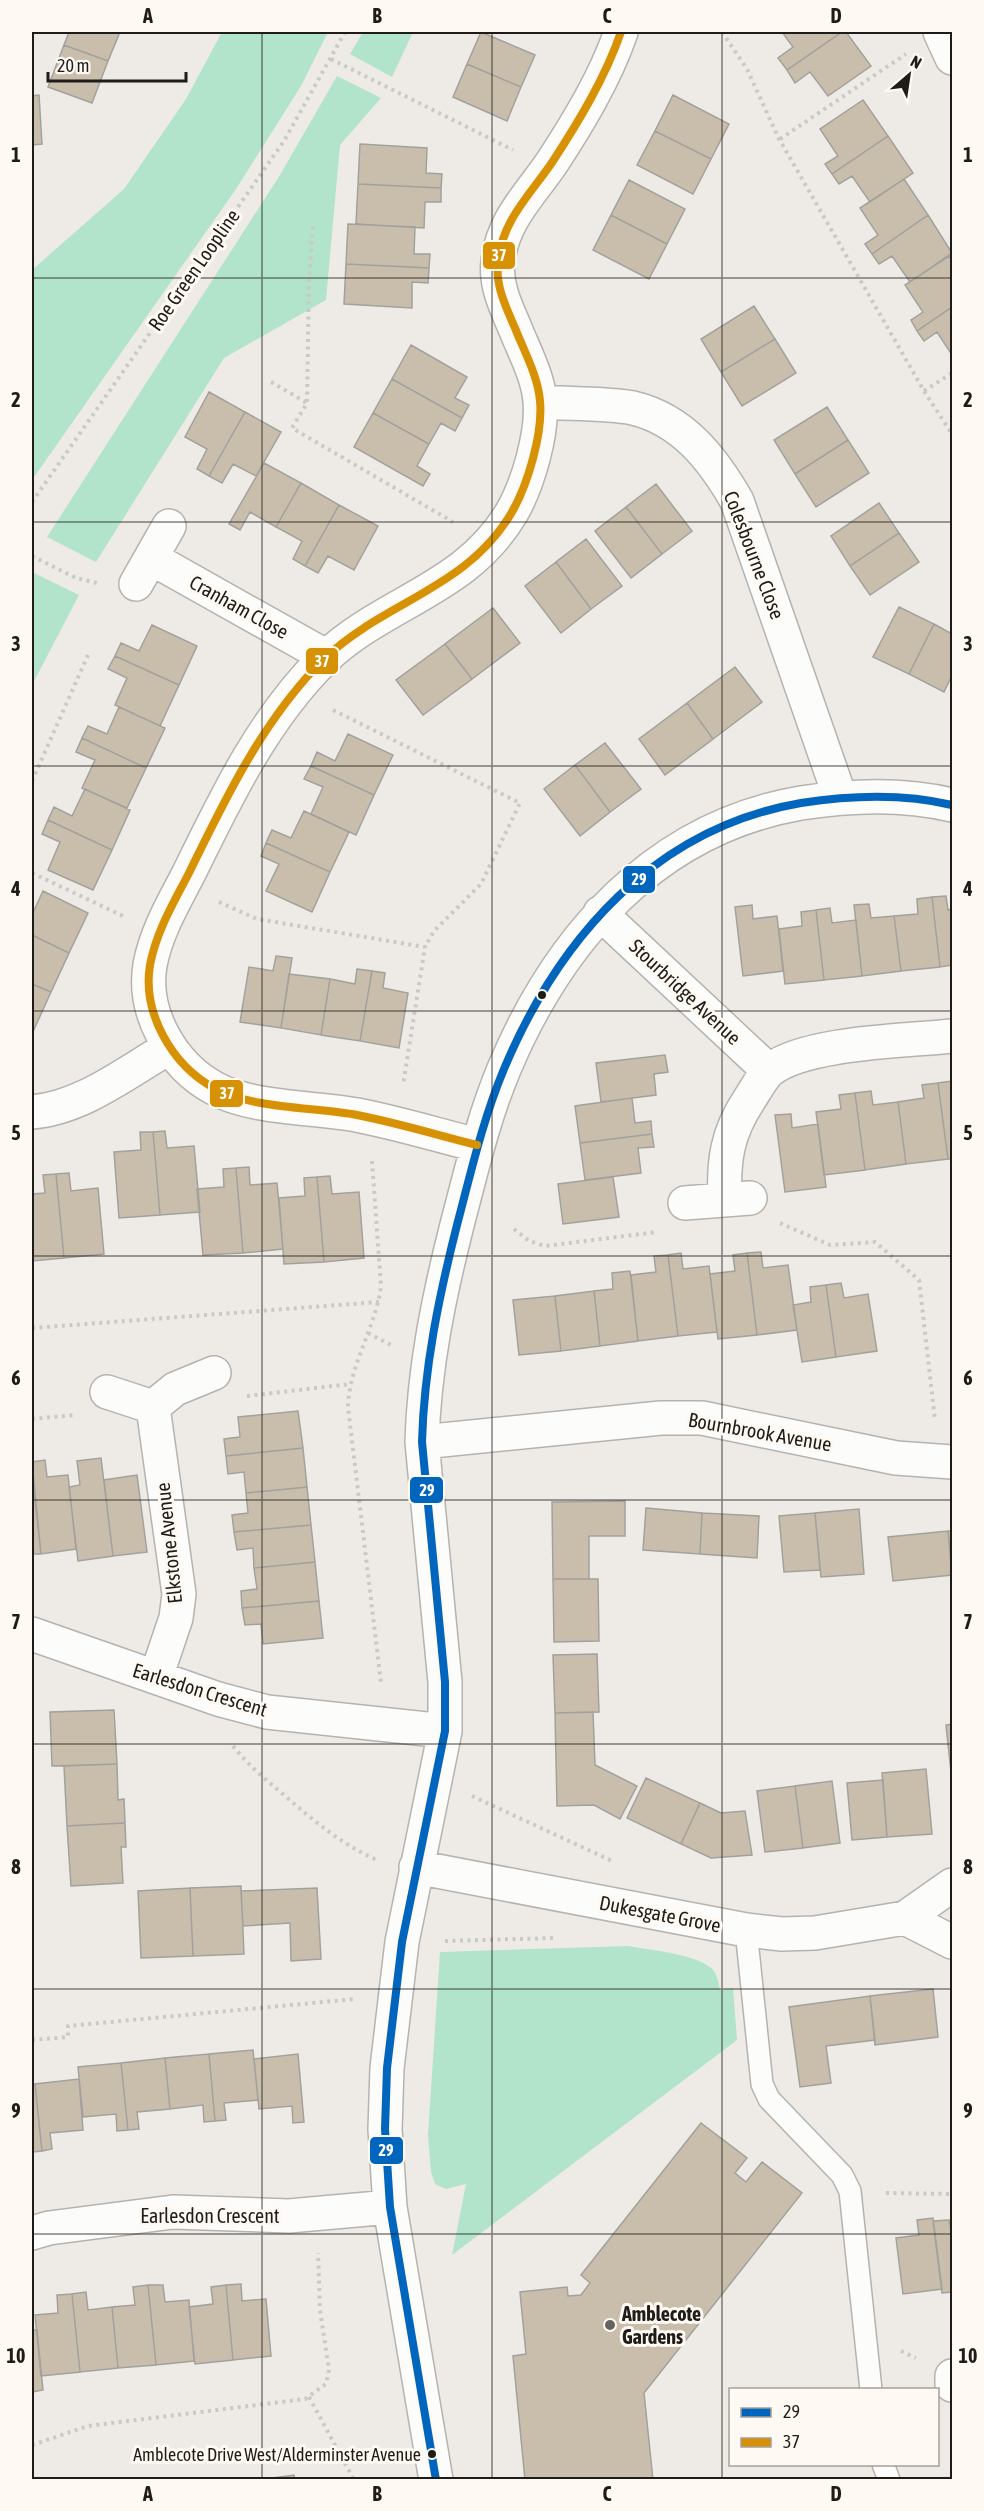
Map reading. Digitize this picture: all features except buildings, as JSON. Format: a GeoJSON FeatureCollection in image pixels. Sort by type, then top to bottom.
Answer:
{"type":"FeatureCollection","features":[{"type":"Feature","properties":{"kind":"street"},"geometry":{"type":"LineString","coordinates":[[477,1145],[383,1121],[240,1099],[214,1088],[190,1072],[170,1047],[158,1025],[150,998],[150,967],[159,933],[227,794],[268,729],[296,692],[327,657],[388,612],[435,588],[471,563],[490,544],[514,509],[528,480],[537,442],[540,402],[534,376],[500,291],[497,265],[502,241],[511,219],[574,128],[594,92],[621,32]]}},
{"type":"Feature","properties":{"kind":"street"},"geometry":{"type":"LineString","coordinates":[[940,32],[952,58]]}},
{"type":"Feature","properties":{"kind":"street","name":"Colesbourne Close"},"geometry":{"type":"LineString","coordinates":[[540,402],[632,408],[663,419],[693,440],[720,471],[737,501],[840,797]]}},
{"type":"Feature","properties":{"kind":"street"},"geometry":{"type":"LineString","coordinates":[[144,571],[169,526]]}},
{"type":"Feature","properties":{"kind":"street","name":"Cranham Close"},"geometry":{"type":"LineString","coordinates":[[144,571],[327,657]]}},
{"type":"Feature","properties":{"kind":"street"},"geometry":{"type":"LineString","coordinates":[[436,2480],[390,2207],[385,2129],[387,2068],[402,1942],[415,1869],[445,1731],[445,1682],[422,1442],[423,1404],[446,1267],[477,1145],[504,1069],[536,1006],[563,960],[600,913],[640,874],[684,845],[735,819],[786,806],[840,797],[896,796],[952,806]]}},
{"type":"Feature","properties":{"kind":"street","name":"Stourbridge Avenue"},"geometry":{"type":"LineString","coordinates":[[600,913],[769,1071]]}},
{"type":"Feature","properties":{"kind":"street"},"geometry":{"type":"LineString","coordinates":[[685,1203],[738,1199],[723,1167],[729,1141],[741,1112],[769,1071],[793,1059],[823,1049],[952,1036]]}},
{"type":"Feature","properties":{"kind":"street"},"geometry":{"type":"LineString","coordinates":[[32,1112],[45,1111],[73,1103],[170,1047]]}},
{"type":"Feature","properties":{"kind":"street"},"geometry":{"type":"LineString","coordinates":[[106,1392],[153,1407],[175,1389],[214,1373]]}},
{"type":"Feature","properties":{"kind":"street","name":"Elkstone Avenue"},"geometry":{"type":"LineString","coordinates":[[153,1407],[178,1594],[176,1618],[156,1677]]}},
{"type":"Feature","properties":{"kind":"street","name":"Bournbrook Avenue"},"geometry":{"type":"LineString","coordinates":[[422,1442],[661,1418],[702,1418],[896,1458],[946,1462]]}},
{"type":"Feature","properties":{"kind":"street","name":"Earlesdon Crescent"},"geometry":{"type":"LineString","coordinates":[[32,1634],[218,1699],[267,1712],[445,1731]]}},
{"type":"Feature","properties":{"kind":"street","name":"Dukesgate Grove"},"geometry":{"type":"LineString","coordinates":[[415,1869],[746,1930],[782,1934],[815,1933],[905,1918],[952,1885]]}},
{"type":"Feature","properties":{"kind":"street"},"geometry":{"type":"LineString","coordinates":[[905,1918],[952,1942]]}},
{"type":"Feature","properties":{"kind":"street","name":"Earlesdon Crescent"},"geometry":{"type":"LineString","coordinates":[[32,2233],[49,2228],[173,2212],[289,2216],[390,2207]]}},
{"type":"Feature","properties":{"kind":"lane"},"geometry":{"type":"LineString","coordinates":[[746,1930],[762,2084],[769,2099],[842,2175],[850,2191],[871,2388]]}},
{"type":"Feature","properties":{"kind":"path","name":"Roe Green Loopline"},"geometry":{"type":"LineString","coordinates":[[32,502],[284,141],[345,32]]}},
{"type":"Feature","properties":{"kind":"path"},"geometry":{"type":"LineString","coordinates":[[722,32],[747,69],[780,139],[924,392],[952,434]]}},
{"type":"Feature","properties":{"kind":"path"},"geometry":{"type":"LineString","coordinates":[[780,139],[911,51]]}},
{"type":"Feature","properties":{"kind":"path"},"geometry":{"type":"LineString","coordinates":[[331,59],[548,167]]}},
{"type":"Feature","properties":{"kind":"path"},"geometry":{"type":"LineString","coordinates":[[313,224],[309,280],[307,403],[292,428],[490,544]]}},
{"type":"Feature","properties":{"kind":"path"},"geometry":{"type":"LineString","coordinates":[[924,392],[952,373]]}},
{"type":"Feature","properties":{"kind":"path"},"geometry":{"type":"LineString","coordinates":[[271,382],[307,403]]}},
{"type":"Feature","properties":{"kind":"path"},"geometry":{"type":"LineString","coordinates":[[32,556],[76,578],[92,583],[144,571]]}},
{"type":"Feature","properties":{"kind":"path"},"geometry":{"type":"LineString","coordinates":[[32,781],[88,655]]}},
{"type":"Feature","properties":{"kind":"path"},"geometry":{"type":"LineString","coordinates":[[296,692],[520,802],[481,884],[435,931],[425,947],[383,1121],[381,1286],[379,1302],[350,1384],[348,1407],[386,1725]]}},
{"type":"Feature","properties":{"kind":"path"},"geometry":{"type":"LineString","coordinates":[[32,873],[159,933]]}},
{"type":"Feature","properties":{"kind":"path"},"geometry":{"type":"LineString","coordinates":[[182,885],[257,919],[425,947]]}},
{"type":"Feature","properties":{"kind":"path"},"geometry":{"type":"LineString","coordinates":[[738,1199],[771,1219],[830,1245],[875,1242],[919,1280],[946,1462]]}},
{"type":"Feature","properties":{"kind":"path"},"geometry":{"type":"LineString","coordinates":[[514,1229],[529,1241],[545,1246],[664,1231],[685,1203]]}},
{"type":"Feature","properties":{"kind":"path"},"geometry":{"type":"LineString","coordinates":[[33,1329],[379,1302]]}},
{"type":"Feature","properties":{"kind":"path"},"geometry":{"type":"LineString","coordinates":[[214,1373],[238,1396],[350,1384]]}},
{"type":"Feature","properties":{"kind":"path"},"geometry":{"type":"LineString","coordinates":[[218,1699],[233,1746],[247,1763],[327,1833],[343,1844],[377,1860],[415,1869]]}},
{"type":"Feature","properties":{"kind":"path"},"geometry":{"type":"LineString","coordinates":[[435,1779],[618,1863]]}},
{"type":"Feature","properties":{"kind":"path"},"geometry":{"type":"LineString","coordinates":[[402,1942],[555,1938]]}},
{"type":"Feature","properties":{"kind":"path"},"geometry":{"type":"LineString","coordinates":[[32,2040],[68,2037],[68,2026],[395,1995]]}},
{"type":"Feature","properties":{"kind":"path"},"geometry":{"type":"LineString","coordinates":[[877,2193],[952,2194]]}},
{"type":"Feature","properties":{"kind":"path"},"geometry":{"type":"LineString","coordinates":[[32,2445],[88,2426],[294,2401],[309,2397],[326,2384],[329,2370],[320,2310],[316,2213]]}},
{"type":"Feature","properties":{"kind":"path"},"geometry":{"type":"LineString","coordinates":[[894,2347],[952,2379]]}},
{"type":"Feature","properties":{"kind":"path"},"geometry":{"type":"LineString","coordinates":[[309,2397],[354,2480]]}},
{"type":"Feature","properties":{"kind":"green space"},"geometry":{"type":"Polygon","coordinates":[[[222,32],[328,32],[301,86],[236,189],[32,480],[32,270],[124,189],[186,99],[222,32]]]}},
{"type":"Feature","properties":{"kind":"green space"},"geometry":{"type":"Polygon","coordinates":[[[363,32],[413,32],[392,77],[350,54],[363,32]]]}},
{"type":"Feature","properties":{"kind":"green space"},"geometry":{"type":"Polygon","coordinates":[[[337,76],[381,98],[340,145],[326,300],[224,358],[96,562],[47,537],[280,175],[337,76]]]}},
{"type":"Feature","properties":{"kind":"green space"},"geometry":{"type":"Polygon","coordinates":[[[32,572],[79,595],[32,685],[32,572]]]}},
{"type":"Feature","properties":{"kind":"green space"},"geometry":{"type":"Polygon","coordinates":[[[628,1946],[684,1956],[711,1968],[716,1975],[720,1990],[733,1988],[737,2040],[452,2255],[466,2184],[446,2189],[435,2184],[431,2172],[428,2135],[440,1952],[628,1946]]]}},
{"type":"Feature","properties":{"kind":"transit line","name":"37"},"geometry":{"type":"LineString","coordinates":[[477,1145],[357,1115],[246,1100],[214,1088],[185,1066],[163,1036],[151,1001],[150,965],[166,918],[217,816],[248,760],[283,706],[325,658],[348,639],[449,577],[472,559],[494,538],[518,501],[537,443],[540,401],[534,373],[500,287],[498,262],[501,247],[511,220],[553,161],[591,99],[621,32]]}},
{"type":"Feature","properties":{"kind":"transit line","name":"29"},"geometry":{"type":"LineString","coordinates":[[436,2480],[390,2207],[385,2129],[387,2068],[402,1942],[445,1731],[445,1682],[422,1442],[423,1414],[444,1278],[484,1126],[504,1069],[527,1021],[553,976],[584,934],[618,896],[657,864],[701,837],[749,816],[801,803],[877,796],[914,798],[952,805]]}},
{"type":"Feature","properties":{"kind":"place","name":"Amblecote Gardens"},"geometry":{"type":"Point","coordinates":[610,2325]}},
{"type":"Feature","properties":{"kind":"place","name":"Amblecote Drive West/Alderminster Avenue"},"geometry":{"type":"Point","coordinates":[432,2454]}}]}
